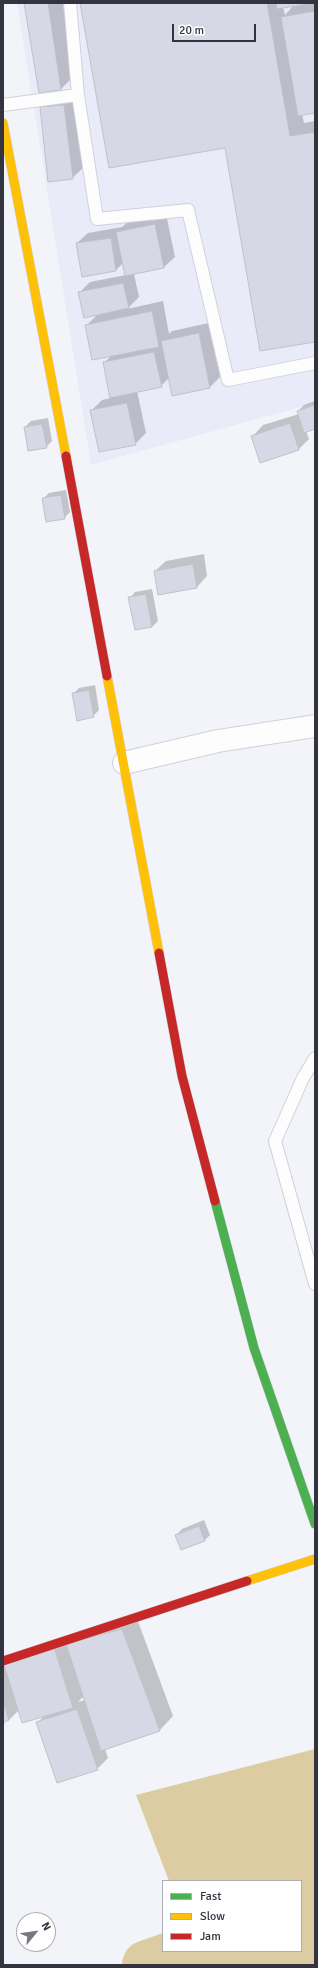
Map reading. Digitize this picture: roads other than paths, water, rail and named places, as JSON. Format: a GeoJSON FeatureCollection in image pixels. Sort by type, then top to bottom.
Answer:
{"type":"FeatureCollection","features":[{"type":"Feature","properties":{"kind":"street"},"geometry":{"type":"LineString","coordinates":[[3,124],[182,1076],[254,1348],[315,1524]]}},
{"type":"Feature","properties":{"kind":"street"},"geometry":{"type":"LineString","coordinates":[[124,763],[218,741],[315,726]]}},
{"type":"Feature","properties":{"kind":"street"},"geometry":{"type":"LineString","coordinates":[[3,1661],[315,1560]]}},
{"type":"Feature","properties":{"kind":"lane"},"geometry":{"type":"LineString","coordinates":[[70,3],[78,94],[97,219],[188,210],[228,380],[315,363]]}},
{"type":"Feature","properties":{"kind":"lane"},"geometry":{"type":"LineString","coordinates":[[3,105],[78,94]]}},
{"type":"Feature","properties":{"kind":"lane"},"geometry":{"type":"LineString","coordinates":[[315,1058],[303,1078],[275,1141],[315,1284]]}},
{"type":"Feature","properties":{"kind":"waterway"},"geometry":{"type":"LineString","coordinates":[[147,1965],[184,1952]]}}]}
